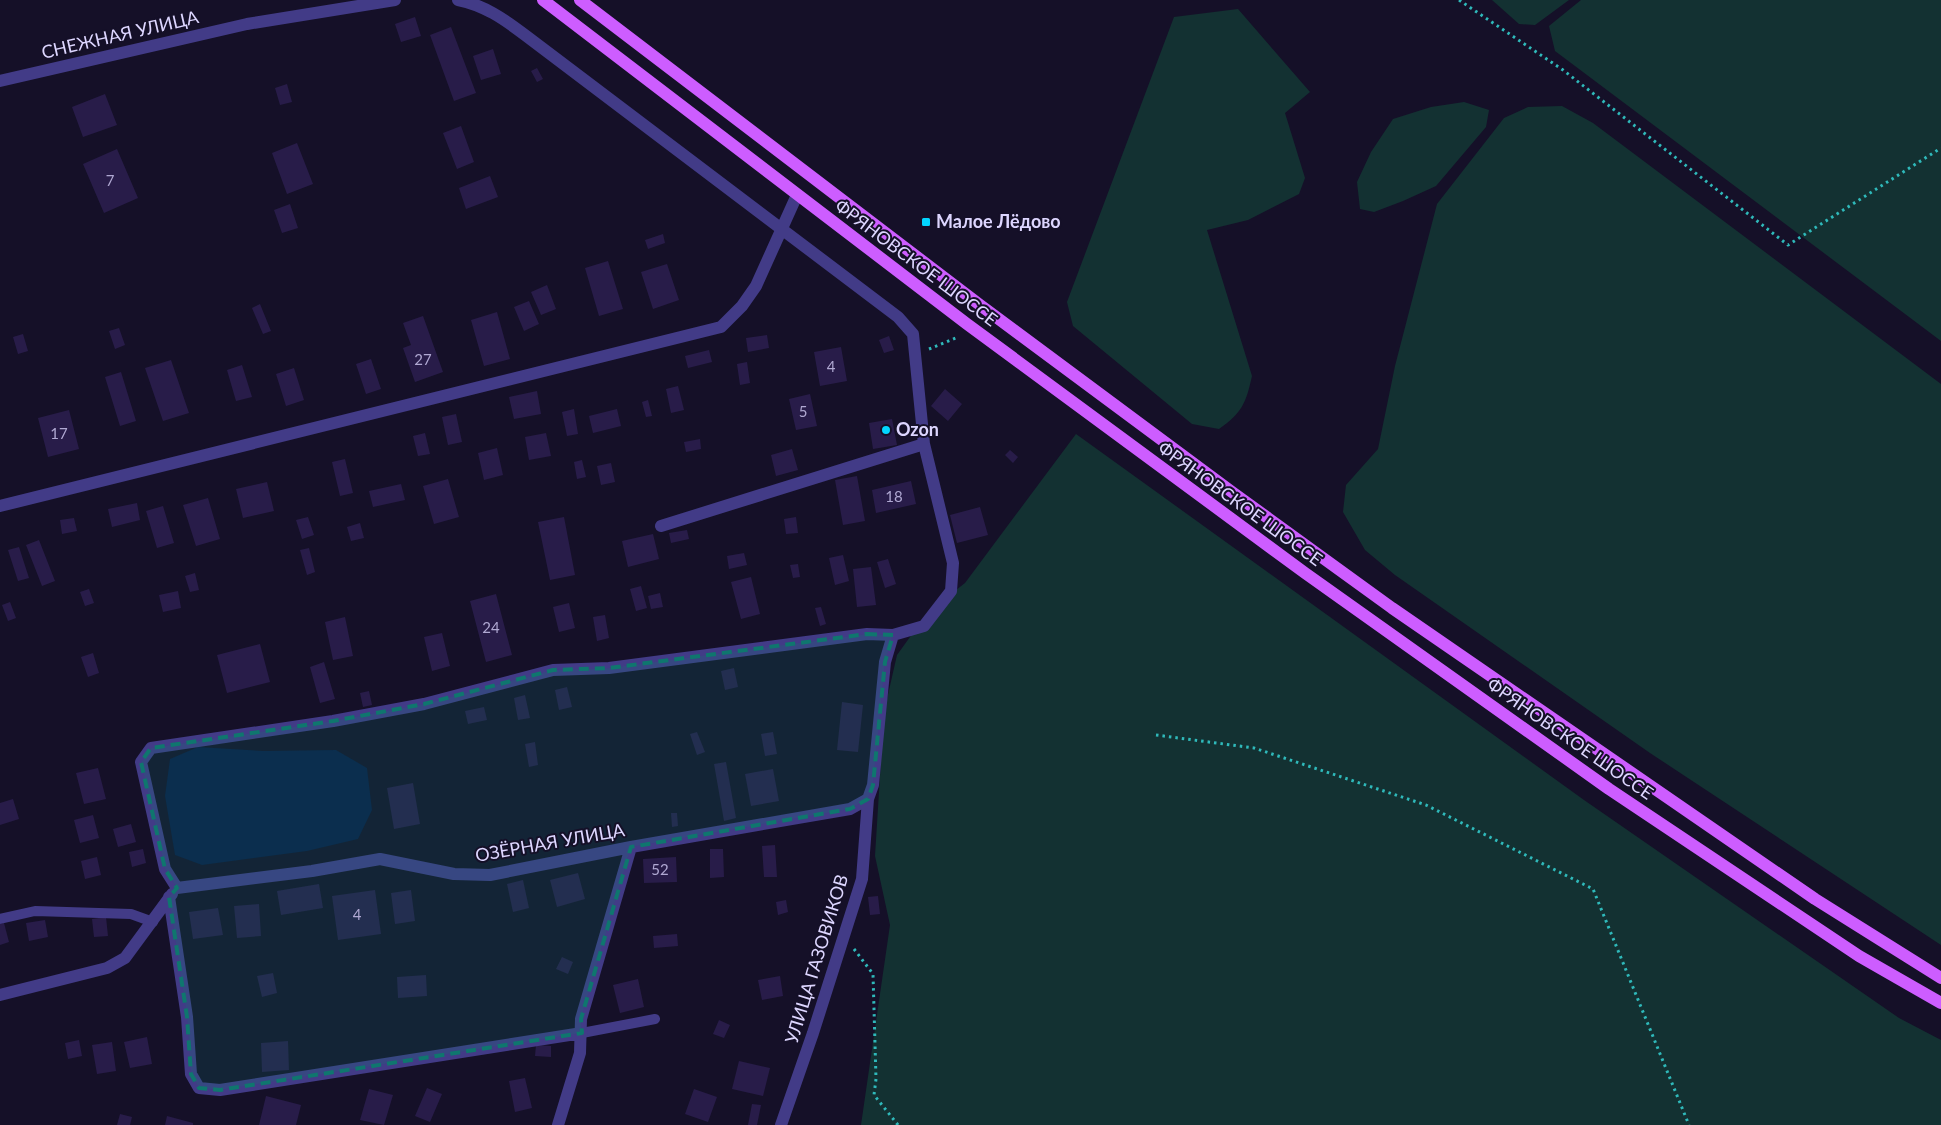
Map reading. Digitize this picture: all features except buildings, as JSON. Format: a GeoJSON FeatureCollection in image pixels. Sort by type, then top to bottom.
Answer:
{"type":"FeatureCollection","features":[{"type":"Feature","properties":{"kind":"main road","name":"ФРЯНОВСКОЕ ШОССЕ"},"geometry":{"type":"LineString","coordinates":[[543,0],[967,324],[1305,573],[1593,778],[1859,956],[1941,1003]]}},
{"type":"Feature","properties":{"kind":"main road","name":"ФРЯНОВСКОЕ ШОССЕ"},"geometry":{"type":"LineString","coordinates":[[580,0],[980,305],[1392,608],[1815,899],[1941,978]]}},
{"type":"Feature","properties":{"kind":"street","name":"СНЕЖНАЯ УЛИЦА"},"geometry":{"type":"LineString","coordinates":[[0,81],[247,24],[396,0]]}},
{"type":"Feature","properties":{"kind":"street"},"geometry":{"type":"LineString","coordinates":[[458,0],[472,3],[499,16],[519,30],[898,316],[914,334],[924,444],[953,563],[951,591],[924,626],[893,635],[867,634],[609,668],[553,670],[424,704],[388,711],[151,748],[141,762],[165,869],[173,893],[187,1017],[191,1074],[199,1088],[220,1090],[582,1033]]}},
{"type":"Feature","properties":{"kind":"street"},"geometry":{"type":"LineString","coordinates":[[0,506],[721,327],[742,306],[756,286],[797,195]]}},
{"type":"Feature","properties":{"kind":"street"},"geometry":{"type":"LineString","coordinates":[[661,526],[924,444]]}},
{"type":"Feature","properties":{"kind":"street","name":"УЛИЦА ГАЗОВИКОВ"},"geometry":{"type":"LineString","coordinates":[[781,1125],[862,879],[868,799],[873,785],[885,662],[893,635]]}},
{"type":"Feature","properties":{"kind":"street","name":"ОЗЁРНАЯ УЛИЦА"},"geometry":{"type":"LineString","coordinates":[[173,893],[380,859],[454,874],[490,875],[631,847],[850,809],[868,799]]}},
{"type":"Feature","properties":{"kind":"street"},"geometry":{"type":"LineString","coordinates":[[558,1125],[580,1053],[582,1019],[631,847]]}},
{"type":"Feature","properties":{"kind":"street"},"geometry":{"type":"LineString","coordinates":[[0,995],[107,968],[125,958],[173,893]]}},
{"type":"Feature","properties":{"kind":"lane"},"geometry":{"type":"LineString","coordinates":[[0,919],[35,911],[131,914],[153,922]]}},
{"type":"Feature","properties":{"kind":"lane"},"geometry":{"type":"LineString","coordinates":[[582,1033],[655,1019]]}},
{"type":"Feature","properties":{"kind":"path"},"geometry":{"type":"LineString","coordinates":[[1459,0],[1563,70],[1788,245],[1941,148]]}},
{"type":"Feature","properties":{"kind":"path"},"geometry":{"type":"LineString","coordinates":[[916,355],[958,336]]}},
{"type":"Feature","properties":{"kind":"path"},"geometry":{"type":"LineString","coordinates":[[1156,735],[1254,748],[1426,805],[1593,889],[1689,1125]]}},
{"type":"Feature","properties":{"kind":"path"},"geometry":{"type":"LineString","coordinates":[[843,939],[873,974],[876,1079],[874,1095],[898,1125]]}},
{"type":"Feature","properties":{"kind":"highlighted area"},"geometry":{"type":"Polygon","coordinates":[[[867,634],[893,635],[885,662],[873,785],[868,799],[850,809],[631,847],[581,1019],[582,1033],[220,1090],[199,1088],[191,1074],[187,1017],[169,897],[177,888],[165,869],[141,762],[151,748],[333,721],[424,704],[553,670],[609,668],[867,634]]]}},
{"type":"Feature","properties":{"kind":"green space"},"geometry":{"type":"Polygon","coordinates":[[[1492,0],[1569,0],[1535,25],[1519,24],[1492,0]]]}},
{"type":"Feature","properties":{"kind":"green space"},"geometry":{"type":"Polygon","coordinates":[[[1581,0],[1941,0],[1941,341],[1555,51],[1549,26],[1581,0]]]}},
{"type":"Feature","properties":{"kind":"green space"},"geometry":{"type":"Polygon","coordinates":[[[1238,9],[1310,92],[1285,113],[1305,178],[1299,194],[1248,220],[1207,230],[1252,376],[1242,407],[1233,418],[1219,429],[1192,424],[1073,326],[1067,302],[1174,17],[1238,9]]]}},
{"type":"Feature","properties":{"kind":"green space"},"geometry":{"type":"Polygon","coordinates":[[[1464,102],[1489,110],[1486,127],[1436,186],[1374,212],[1360,209],[1357,182],[1371,152],[1393,119],[1431,107],[1464,102]]]}},
{"type":"Feature","properties":{"kind":"green space"},"geometry":{"type":"Polygon","coordinates":[[[1562,106],[1593,123],[1941,384],[1941,945],[1650,753],[1395,575],[1365,550],[1343,512],[1346,485],[1378,449],[1395,366],[1437,204],[1504,118],[1528,107],[1562,106]]]}},
{"type":"Feature","properties":{"kind":"green space"},"geometry":{"type":"Polygon","coordinates":[[[1076,434],[1584,800],[1899,1018],[1941,1040],[1941,1125],[861,1125],[890,925],[875,856],[884,712],[897,655],[928,612],[965,583],[1076,434]]]}},
{"type":"Feature","properties":{"kind":"water"},"geometry":{"type":"Polygon","coordinates":[[[198,747],[264,751],[336,750],[367,768],[372,810],[358,839],[307,851],[202,865],[175,855],[165,796],[170,759],[198,747]]]}},
{"type":"Feature","properties":{"kind":"place","name":"Малое Лёдово"},"geometry":{"type":"Point","coordinates":[926,222]}},
{"type":"Feature","properties":{"kind":"place","name":"Ozon"},"geometry":{"type":"Point","coordinates":[886,430]}}]}
